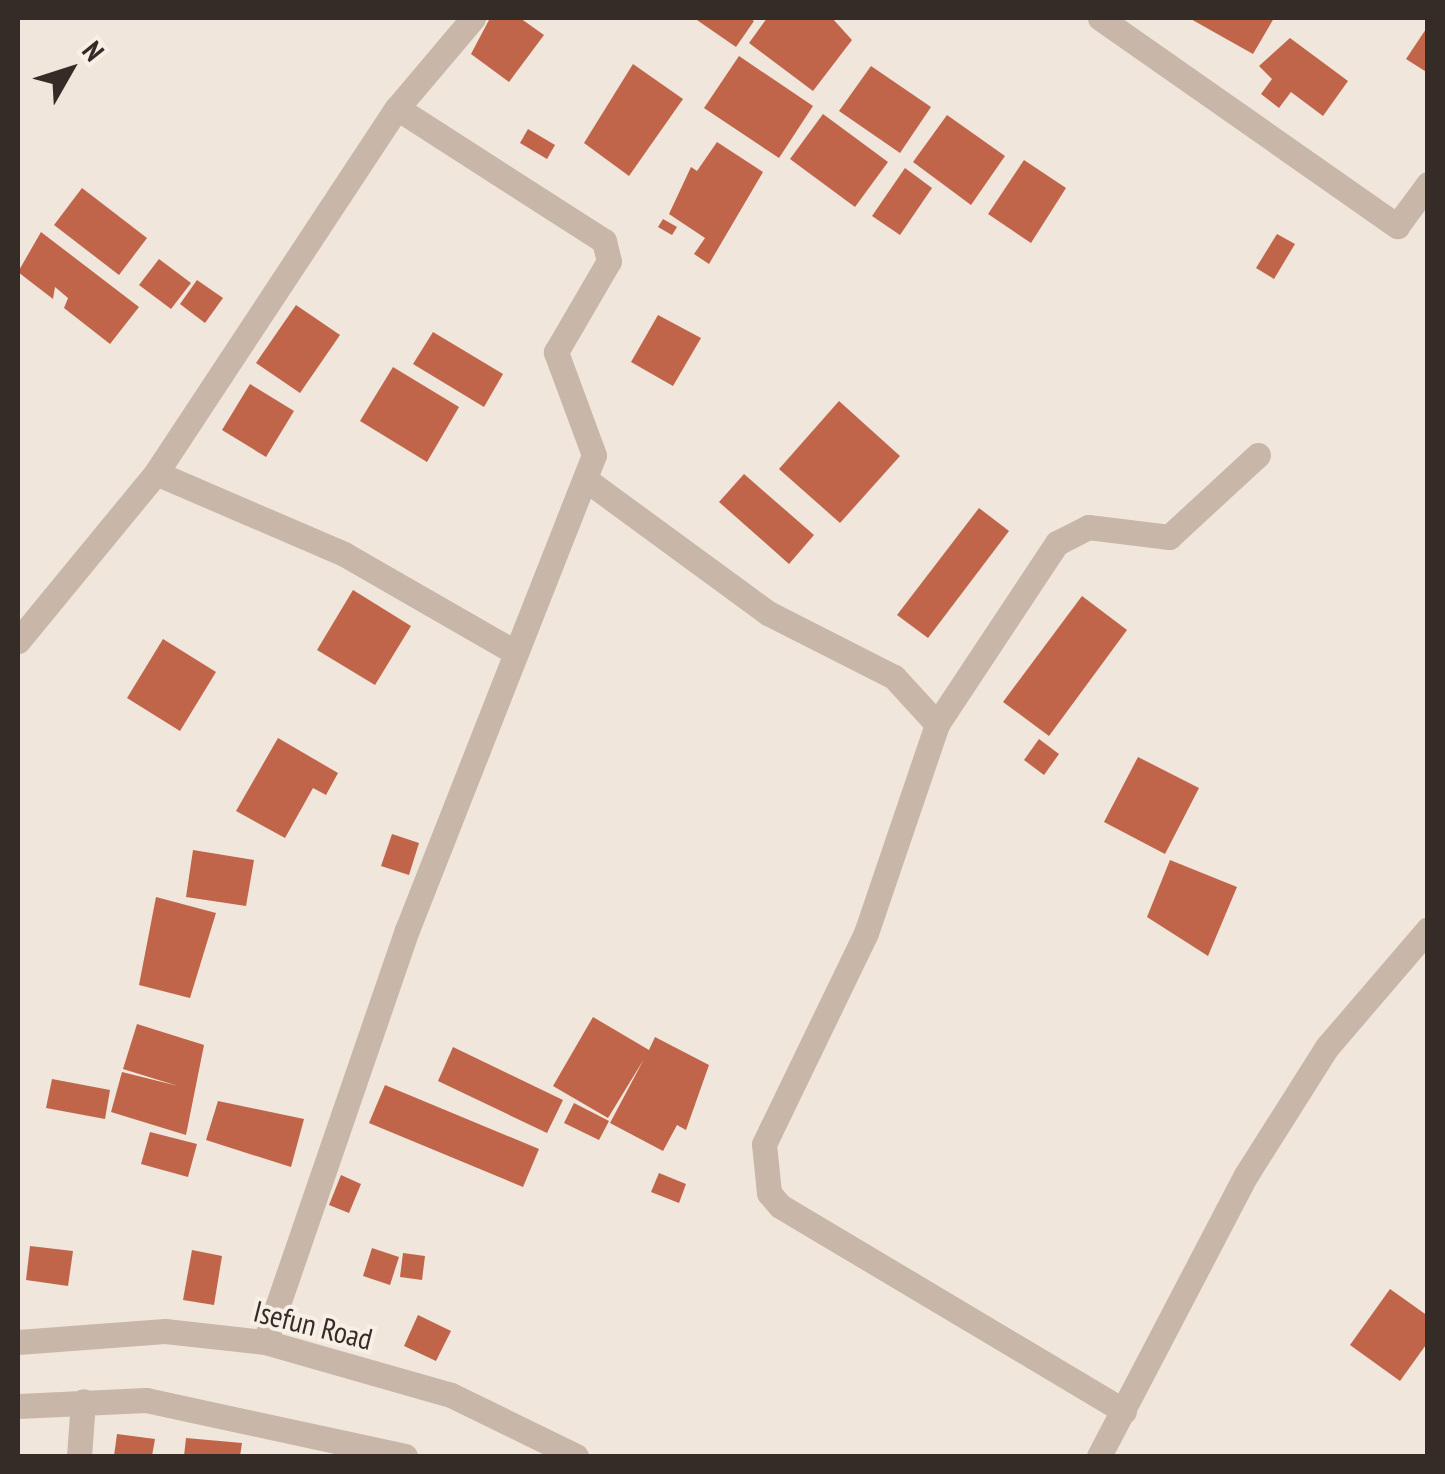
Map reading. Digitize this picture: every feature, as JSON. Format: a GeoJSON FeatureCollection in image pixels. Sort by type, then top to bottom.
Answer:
{"type":"FeatureCollection","features":[{"type":"Feature","properties":{"kind":"street"},"geometry":{"type":"LineString","coordinates":[[18,641],[156,472],[397,108],[473,18]]}},
{"type":"Feature","properties":{"kind":"street"},"geometry":{"type":"LineString","coordinates":[[1100,18],[1136,27],[1397,226],[1428,184]]}},
{"type":"Feature","properties":{"kind":"street"},"geometry":{"type":"LineString","coordinates":[[265,1342],[407,930],[594,456],[556,352],[610,260],[604,241],[397,108]]}},
{"type":"Feature","properties":{"kind":"street"},"geometry":{"type":"LineString","coordinates":[[1124,1412],[769,1193],[764,1144],[866,934],[937,724],[1057,544],[1088,526],[1169,537],[1258,456]]}},
{"type":"Feature","properties":{"kind":"street"},"geometry":{"type":"LineString","coordinates":[[156,472],[344,554],[516,653]]}},
{"type":"Feature","properties":{"kind":"street"},"geometry":{"type":"LineString","coordinates":[[585,479],[768,613],[894,677],[937,724]]}},
{"type":"Feature","properties":{"kind":"street"},"geometry":{"type":"LineString","coordinates":[[1099,1456],[1286,1111],[1327,1048],[1428,930]]}},
{"type":"Feature","properties":{"kind":"street","name":"Isefun Road"},"geometry":{"type":"LineString","coordinates":[[18,1342],[166,1331],[265,1342],[450,1395],[576,1456]]}},
{"type":"Feature","properties":{"kind":"street"},"geometry":{"type":"LineString","coordinates":[[18,1406],[83,1401],[248,1416],[405,1456]]}},
{"type":"Feature","properties":{"kind":"street"},"geometry":{"type":"LineString","coordinates":[[78,1456],[83,1401]]}},
{"type":"Feature","properties":{"kind":"building"},"geometry":{"type":"Polygon","coordinates":[[[490,18],[520,18],[544,35],[509,82],[471,54],[490,18]]]}},
{"type":"Feature","properties":{"kind":"building"},"geometry":{"type":"Polygon","coordinates":[[[694,18],[749,18],[754,21],[736,47],[694,18]]]}},
{"type":"Feature","properties":{"kind":"building"},"geometry":{"type":"Polygon","coordinates":[[[767,18],[832,18],[852,40],[813,91],[749,43],[767,18]]]}},
{"type":"Feature","properties":{"kind":"building"},"geometry":{"type":"Polygon","coordinates":[[[1189,18],[1274,18],[1253,54],[1189,18]]]}},
{"type":"Feature","properties":{"kind":"building"},"geometry":{"type":"Polygon","coordinates":[[[1428,26],[1428,73],[1406,59],[1428,26]]]}},
{"type":"Feature","properties":{"kind":"building"},"geometry":{"type":"Polygon","coordinates":[[[1290,38],[1348,81],[1323,116],[1291,92],[1279,108],[1261,94],[1272,79],[1259,66],[1290,38]]]}},
{"type":"Feature","properties":{"kind":"building"},"geometry":{"type":"Polygon","coordinates":[[[739,56],[813,106],[779,158],[704,108],[739,56]]]}},
{"type":"Feature","properties":{"kind":"building"},"geometry":{"type":"Polygon","coordinates":[[[633,64],[683,99],[629,176],[584,143],[633,64]]]}},
{"type":"Feature","properties":{"kind":"building"},"geometry":{"type":"Polygon","coordinates":[[[871,66],[931,107],[900,153],[839,111],[871,66]]]}},
{"type":"Feature","properties":{"kind":"building"},"geometry":{"type":"Polygon","coordinates":[[[823,114],[888,162],[855,207],[790,159],[823,114]]]}},
{"type":"Feature","properties":{"kind":"building"},"geometry":{"type":"Polygon","coordinates":[[[947,115],[1005,156],[971,205],[913,162],[947,115]]]}},
{"type":"Feature","properties":{"kind":"building"},"geometry":{"type":"Polygon","coordinates":[[[528,129],[555,145],[547,159],[520,143],[528,129]]]}},
{"type":"Feature","properties":{"kind":"building"},"geometry":{"type":"Polygon","coordinates":[[[717,142],[763,172],[709,264],[694,254],[705,238],[669,214],[691,167],[697,171],[717,142]]]}},
{"type":"Feature","properties":{"kind":"building"},"geometry":{"type":"Polygon","coordinates":[[[1024,160],[1066,188],[1031,243],[988,214],[1024,160]]]}},
{"type":"Feature","properties":{"kind":"building"},"geometry":{"type":"Polygon","coordinates":[[[905,168],[932,188],[900,235],[872,216],[905,168]]]}},
{"type":"Feature","properties":{"kind":"building"},"geometry":{"type":"Polygon","coordinates":[[[82,188],[147,238],[119,275],[54,225],[82,188]]]}},
{"type":"Feature","properties":{"kind":"building"},"geometry":{"type":"Polygon","coordinates":[[[663,219],[677,227],[672,235],[658,227],[663,219]]]}},
{"type":"Feature","properties":{"kind":"building"},"geometry":{"type":"Polygon","coordinates":[[[41,232],[139,307],[110,344],[64,308],[68,298],[55,287],[53,299],[18,272],[41,232]]]}},
{"type":"Feature","properties":{"kind":"building"},"geometry":{"type":"Polygon","coordinates":[[[1277,234],[1295,244],[1274,279],[1256,268],[1277,234]]]}},
{"type":"Feature","properties":{"kind":"building"},"geometry":{"type":"Polygon","coordinates":[[[159,259],[191,283],[171,309],[139,285],[159,259]]]}},
{"type":"Feature","properties":{"kind":"building"},"geometry":{"type":"Polygon","coordinates":[[[197,280],[223,298],[205,323],[180,304],[197,280]]]}},
{"type":"Feature","properties":{"kind":"building"},"geometry":{"type":"Polygon","coordinates":[[[296,305],[340,335],[300,393],[256,363],[296,305]]]}},
{"type":"Feature","properties":{"kind":"building"},"geometry":{"type":"Polygon","coordinates":[[[658,315],[701,338],[673,386],[631,362],[658,315]]]}},
{"type":"Feature","properties":{"kind":"building"},"geometry":{"type":"Polygon","coordinates":[[[433,332],[503,374],[484,407],[413,364],[433,332]]]}},
{"type":"Feature","properties":{"kind":"building"},"geometry":{"type":"Polygon","coordinates":[[[393,367],[459,407],[427,462],[360,421],[393,367]]]}},
{"type":"Feature","properties":{"kind":"building"},"geometry":{"type":"Polygon","coordinates":[[[250,384],[294,411],[266,457],[222,430],[250,384]]]}},
{"type":"Feature","properties":{"kind":"building"},"geometry":{"type":"Polygon","coordinates":[[[839,401],[900,456],[840,523],[779,469],[839,401]]]}},
{"type":"Feature","properties":{"kind":"building"},"geometry":{"type":"Polygon","coordinates":[[[744,474],[814,535],[789,564],[719,502],[744,474]]]}},
{"type":"Feature","properties":{"kind":"building"},"geometry":{"type":"Polygon","coordinates":[[[979,508],[1009,531],[928,638],[897,615],[979,508]]]}},
{"type":"Feature","properties":{"kind":"building"},"geometry":{"type":"Polygon","coordinates":[[[353,590],[411,626],[375,685],[317,650],[353,590]]]}},
{"type":"Feature","properties":{"kind":"building"},"geometry":{"type":"Polygon","coordinates":[[[1082,596],[1127,630],[1049,736],[1003,702],[1082,596]]]}},
{"type":"Feature","properties":{"kind":"building"},"geometry":{"type":"Polygon","coordinates":[[[163,639],[216,672],[180,731],[127,698],[163,639]]]}},
{"type":"Feature","properties":{"kind":"building"},"geometry":{"type":"Polygon","coordinates":[[[278,738],[338,773],[326,795],[313,788],[285,838],[236,811],[278,738]]]}},
{"type":"Feature","properties":{"kind":"building"},"geometry":{"type":"Polygon","coordinates":[[[1039,739],[1059,754],[1044,775],[1024,760],[1039,739]]]}},
{"type":"Feature","properties":{"kind":"building"},"geometry":{"type":"Polygon","coordinates":[[[1138,757],[1199,788],[1165,854],[1104,822],[1138,757]]]}},
{"type":"Feature","properties":{"kind":"building"},"geometry":{"type":"Polygon","coordinates":[[[392,834],[419,843],[409,875],[381,866],[392,834]]]}},
{"type":"Feature","properties":{"kind":"building"},"geometry":{"type":"Polygon","coordinates":[[[193,850],[254,860],[246,906],[186,897],[193,850]]]}},
{"type":"Feature","properties":{"kind":"building"},"geometry":{"type":"Polygon","coordinates":[[[1170,860],[1237,887],[1208,956],[1147,917],[1170,860]]]}},
{"type":"Feature","properties":{"kind":"building"},"geometry":{"type":"Polygon","coordinates":[[[156,897],[216,913],[190,998],[139,985],[156,897]]]}},
{"type":"Feature","properties":{"kind":"building"},"geometry":{"type":"Polygon","coordinates":[[[593,1017],[649,1050],[655,1037],[709,1065],[686,1130],[677,1125],[663,1151],[610,1123],[644,1059],[608,1118],[553,1086],[593,1017]]]}},
{"type":"Feature","properties":{"kind":"building"},"geometry":{"type":"Polygon","coordinates":[[[137,1024],[204,1045],[186,1135],[111,1112],[122,1072],[178,1086],[123,1069],[137,1024]]]}},
{"type":"Feature","properties":{"kind":"building"},"geometry":{"type":"Polygon","coordinates":[[[453,1047],[563,1100],[547,1133],[438,1081],[453,1047]]]}},
{"type":"Feature","properties":{"kind":"building"},"geometry":{"type":"Polygon","coordinates":[[[52,1079],[110,1090],[105,1119],[46,1108],[52,1079]]]}},
{"type":"Feature","properties":{"kind":"building"},"geometry":{"type":"Polygon","coordinates":[[[385,1085],[539,1149],[523,1187],[369,1123],[385,1085]]]}},
{"type":"Feature","properties":{"kind":"building"},"geometry":{"type":"Polygon","coordinates":[[[218,1101],[304,1119],[291,1167],[206,1140],[218,1101]]]}},
{"type":"Feature","properties":{"kind":"building"},"geometry":{"type":"Polygon","coordinates":[[[574,1103],[609,1121],[599,1140],[564,1123],[574,1103]]]}},
{"type":"Feature","properties":{"kind":"building"},"geometry":{"type":"Polygon","coordinates":[[[150,1132],[197,1144],[188,1177],[141,1164],[150,1132]]]}},
{"type":"Feature","properties":{"kind":"building"},"geometry":{"type":"Polygon","coordinates":[[[659,1173],[686,1184],[679,1203],[651,1192],[659,1173]]]}},
{"type":"Feature","properties":{"kind":"building"},"geometry":{"type":"Polygon","coordinates":[[[341,1175],[361,1184],[349,1213],[329,1205],[341,1175]]]}},
{"type":"Feature","properties":{"kind":"building"},"geometry":{"type":"Polygon","coordinates":[[[30,1246],[73,1251],[68,1286],[26,1280],[30,1246]]]}},
{"type":"Feature","properties":{"kind":"building"},"geometry":{"type":"Polygon","coordinates":[[[372,1248],[399,1257],[390,1285],[363,1276],[372,1248]]]}},
{"type":"Feature","properties":{"kind":"building"},"geometry":{"type":"Polygon","coordinates":[[[192,1250],[222,1256],[214,1305],[183,1300],[192,1250]]]}},
{"type":"Feature","properties":{"kind":"building"},"geometry":{"type":"Polygon","coordinates":[[[403,1253],[425,1256],[422,1280],[400,1277],[403,1253]]]}},
{"type":"Feature","properties":{"kind":"building"},"geometry":{"type":"Polygon","coordinates":[[[1390,1289],[1428,1316],[1428,1342],[1400,1381],[1350,1345],[1390,1289]]]}},
{"type":"Feature","properties":{"kind":"building"},"geometry":{"type":"Polygon","coordinates":[[[418,1315],[451,1331],[436,1361],[404,1346],[418,1315]]]}},
{"type":"Feature","properties":{"kind":"building"},"geometry":{"type":"Polygon","coordinates":[[[117,1434],[155,1439],[152,1456],[114,1456],[117,1434]]]}},
{"type":"Feature","properties":{"kind":"building"},"geometry":{"type":"Polygon","coordinates":[[[186,1438],[242,1443],[240,1456],[184,1456],[186,1438]]]}}]}
